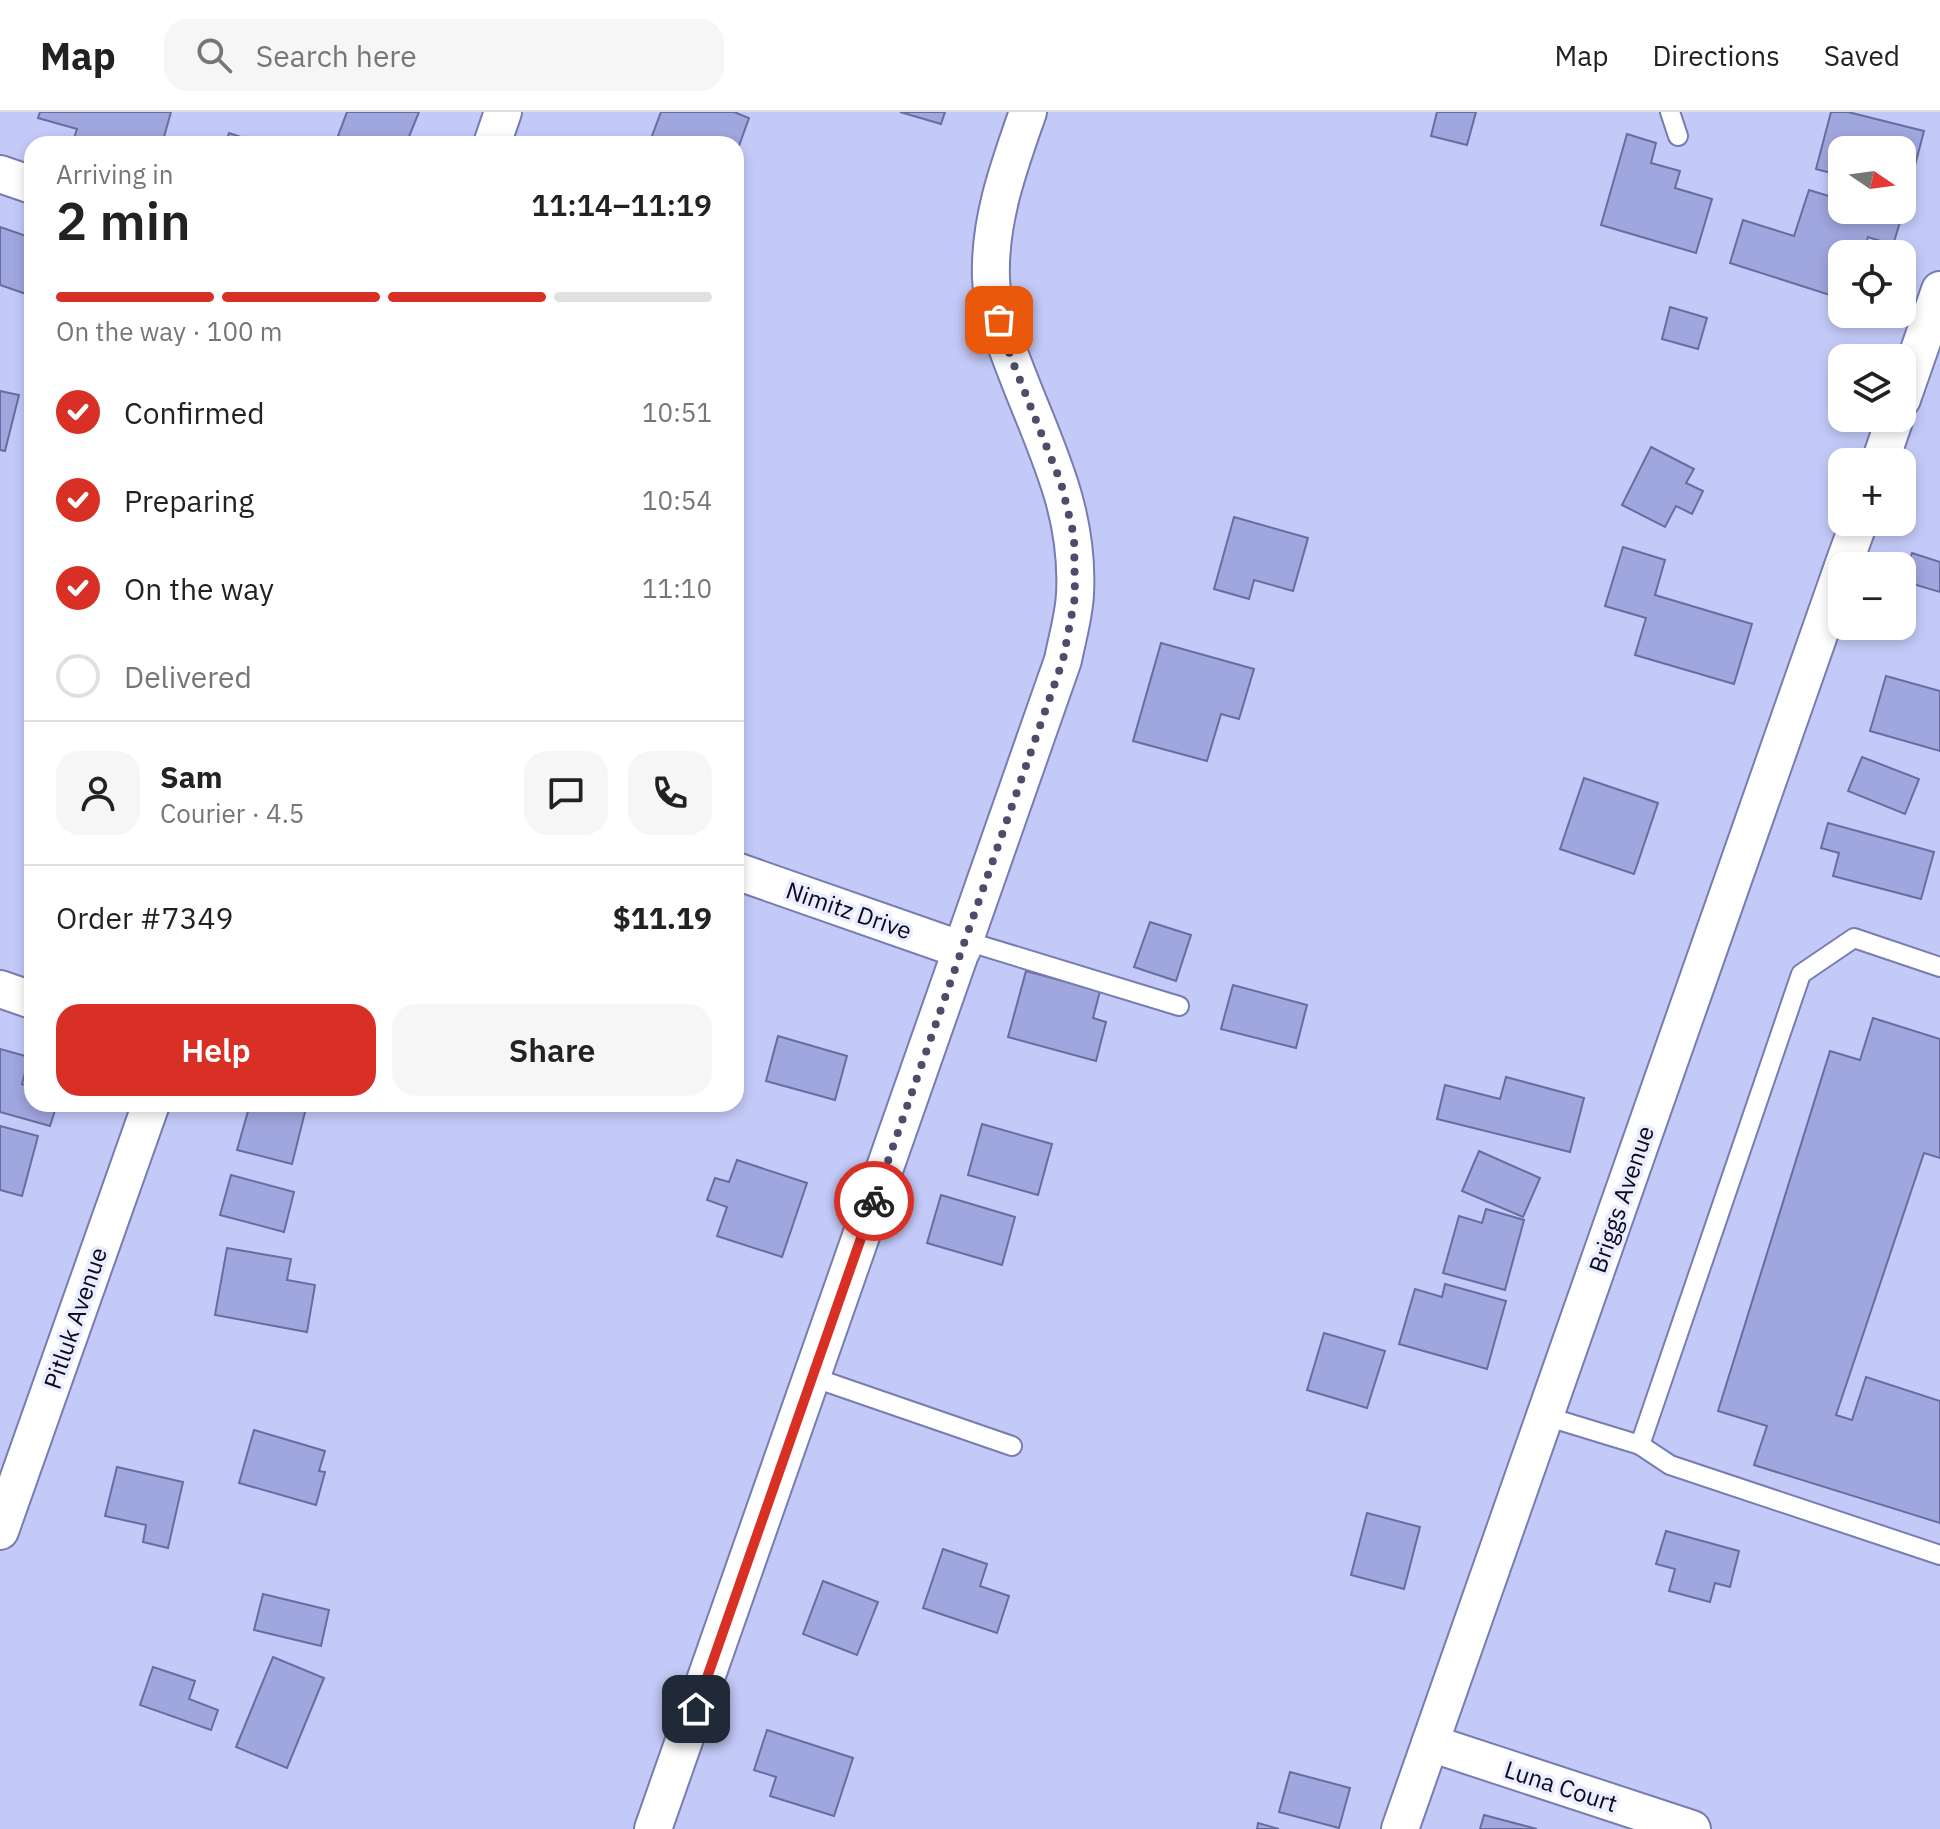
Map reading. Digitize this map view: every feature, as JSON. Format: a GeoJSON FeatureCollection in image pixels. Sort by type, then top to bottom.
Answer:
{"type":"FeatureCollection","features":[{"type":"Feature","properties":{"kind":"street"},"geometry":{"type":"LineString","coordinates":[[495,136],[503,112]]}},
{"type":"Feature","properties":{"kind":"street"},"geometry":{"type":"LineString","coordinates":[[653,1829],[1063,660],[1075,597],[1074,536],[1061,483],[1010,355],[991,279],[1003,183],[1028,112]]}},
{"type":"Feature","properties":{"kind":"street"},"geometry":{"type":"LineString","coordinates":[[0,174],[24,182]]}},
{"type":"Feature","properties":{"kind":"street"},"geometry":{"type":"LineString","coordinates":[[1916,359],[1940,290]]}},
{"type":"Feature","properties":{"kind":"street","name":"Briggs Avenue"},"geometry":{"type":"LineString","coordinates":[[1400,1829],[1828,611]]}},
{"type":"Feature","properties":{"kind":"street","name":"Nimitz Drive"},"geometry":{"type":"LineString","coordinates":[[744,874],[964,946]]}},
{"type":"Feature","properties":{"kind":"street"},"geometry":{"type":"LineString","coordinates":[[0,989],[24,997]]}},
{"type":"Feature","properties":{"kind":"street","name":"Pitluk Avenue"},"geometry":{"type":"LineString","coordinates":[[0,1531],[148,1112]]}},
{"type":"Feature","properties":{"kind":"street","name":"Luna Court"},"geometry":{"type":"LineString","coordinates":[[1430,1743],[1692,1829]]}},
{"type":"Feature","properties":{"kind":"lane"},"geometry":{"type":"LineString","coordinates":[[1670,112],[1678,136]]}},
{"type":"Feature","properties":{"kind":"lane"},"geometry":{"type":"LineString","coordinates":[[1640,1445],[1801,974],[1854,938],[1940,967]]}},
{"type":"Feature","properties":{"kind":"lane"},"geometry":{"type":"LineString","coordinates":[[964,946],[1179,1006]]}},
{"type":"Feature","properties":{"kind":"lane"},"geometry":{"type":"LineString","coordinates":[[812,1377],[1012,1446]]}},
{"type":"Feature","properties":{"kind":"lane"},"geometry":{"type":"LineString","coordinates":[[1545,1416],[1640,1445],[1670,1465],[1940,1555]]}},
{"type":"Feature","properties":{"kind":"building"},"geometry":{"type":"Polygon","coordinates":[[[40,112],[171,112],[164,136],[75,136],[77,129],[38,118],[40,112]]]}},
{"type":"Feature","properties":{"kind":"building"},"geometry":{"type":"Polygon","coordinates":[[[347,112],[419,112],[409,136],[338,136],[347,112]]]}},
{"type":"Feature","properties":{"kind":"building"},"geometry":{"type":"Polygon","coordinates":[[[661,112],[734,112],[749,118],[742,136],[652,136],[661,112]]]}},
{"type":"Feature","properties":{"kind":"building"},"geometry":{"type":"Polygon","coordinates":[[[900,112],[945,112],[941,124],[900,112]]]}},
{"type":"Feature","properties":{"kind":"building"},"geometry":{"type":"Polygon","coordinates":[[[1437,112],[1476,112],[1467,145],[1431,136],[1437,112]]]}},
{"type":"Feature","properties":{"kind":"building"},"geometry":{"type":"Polygon","coordinates":[[[1831,112],[1848,112],[1924,131],[1916,162],[1916,136],[1828,136],[1828,172],[1816,169],[1831,112]]]}},
{"type":"Feature","properties":{"kind":"building"},"geometry":{"type":"Polygon","coordinates":[[[1627,134],[1656,143],[1651,163],[1680,171],[1675,188],[1712,199],[1696,253],[1601,225],[1627,134]]]}},
{"type":"Feature","properties":{"kind":"building"},"geometry":{"type":"Polygon","coordinates":[[[1809,190],[1828,196],[1828,224],[1899,224],[1895,240],[1868,237],[1867,240],[1828,240],[1828,294],[1730,263],[1743,220],[1794,236],[1809,190]]]}},
{"type":"Feature","properties":{"kind":"building"},"geometry":{"type":"Polygon","coordinates":[[[0,227],[24,235],[24,293],[0,285],[0,227]]]}},
{"type":"Feature","properties":{"kind":"building"},"geometry":{"type":"Polygon","coordinates":[[[1670,307],[1707,318],[1698,349],[1662,339],[1670,307]]]}},
{"type":"Feature","properties":{"kind":"building"},"geometry":{"type":"Polygon","coordinates":[[[0,391],[19,395],[5,451],[0,450],[0,391]]]}},
{"type":"Feature","properties":{"kind":"building"},"geometry":{"type":"Polygon","coordinates":[[[1651,447],[1694,469],[1686,483],[1703,491],[1692,514],[1676,506],[1665,527],[1622,505],[1651,447]]]}},
{"type":"Feature","properties":{"kind":"building"},"geometry":{"type":"Polygon","coordinates":[[[1234,517],[1308,538],[1293,591],[1254,580],[1249,599],[1214,589],[1234,517]]]}},
{"type":"Feature","properties":{"kind":"building"},"geometry":{"type":"Polygon","coordinates":[[[1623,547],[1665,560],[1655,595],[1752,624],[1734,684],[1635,655],[1646,618],[1605,606],[1623,547]]]}},
{"type":"Feature","properties":{"kind":"building"},"geometry":{"type":"Polygon","coordinates":[[[1916,554],[1940,562],[1940,592],[1916,585],[1916,554]]]}},
{"type":"Feature","properties":{"kind":"building"},"geometry":{"type":"Polygon","coordinates":[[[1161,643],[1254,669],[1239,719],[1221,714],[1207,761],[1133,741],[1161,643]]]}},
{"type":"Feature","properties":{"kind":"building"},"geometry":{"type":"Polygon","coordinates":[[[1886,676],[1940,691],[1940,751],[1870,731],[1886,676]]]}},
{"type":"Feature","properties":{"kind":"building"},"geometry":{"type":"Polygon","coordinates":[[[1862,757],[1919,779],[1905,814],[1848,791],[1862,757]]]}},
{"type":"Feature","properties":{"kind":"building"},"geometry":{"type":"Polygon","coordinates":[[[1584,778],[1658,803],[1634,874],[1560,849],[1584,778]]]}},
{"type":"Feature","properties":{"kind":"building"},"geometry":{"type":"Polygon","coordinates":[[[1828,823],[1934,852],[1921,899],[1833,876],[1839,853],[1821,848],[1828,823]]]}},
{"type":"Feature","properties":{"kind":"building"},"geometry":{"type":"Polygon","coordinates":[[[1150,922],[1191,935],[1176,981],[1134,967],[1150,922]]]}},
{"type":"Feature","properties":{"kind":"building"},"geometry":{"type":"Polygon","coordinates":[[[1026,971],[1100,991],[1093,1018],[1106,1022],[1096,1061],[1008,1037],[1026,971]]]}},
{"type":"Feature","properties":{"kind":"building"},"geometry":{"type":"Polygon","coordinates":[[[1233,985],[1307,1005],[1296,1048],[1221,1029],[1233,985]]]}},
{"type":"Feature","properties":{"kind":"building"},"geometry":{"type":"Polygon","coordinates":[[[1873,1018],[1940,1039],[1940,1158],[1924,1153],[1836,1415],[1852,1420],[1866,1377],[1940,1401],[1940,1523],[1754,1465],[1767,1426],[1718,1411],[1830,1051],[1860,1060],[1873,1018]]]}},
{"type":"Feature","properties":{"kind":"building"},"geometry":{"type":"Polygon","coordinates":[[[778,1036],[847,1056],[835,1100],[766,1081],[778,1036]]]}},
{"type":"Feature","properties":{"kind":"building"},"geometry":{"type":"Polygon","coordinates":[[[0,1049],[24,1056],[24,1112],[54,1112],[50,1126],[0,1112],[0,1049]]]}},
{"type":"Feature","properties":{"kind":"building"},"geometry":{"type":"Polygon","coordinates":[[[1506,1077],[1584,1098],[1570,1152],[1437,1119],[1445,1085],[1500,1099],[1506,1077]]]}},
{"type":"Feature","properties":{"kind":"building"},"geometry":{"type":"Polygon","coordinates":[[[248,1112],[305,1112],[292,1164],[237,1150],[248,1112]]]}},
{"type":"Feature","properties":{"kind":"building"},"geometry":{"type":"Polygon","coordinates":[[[982,1124],[1052,1144],[1038,1195],[968,1175],[982,1124]]]}},
{"type":"Feature","properties":{"kind":"building"},"geometry":{"type":"Polygon","coordinates":[[[0,1126],[38,1136],[22,1196],[0,1190],[0,1126]]]}},
{"type":"Feature","properties":{"kind":"building"},"geometry":{"type":"Polygon","coordinates":[[[1479,1151],[1540,1178],[1523,1217],[1462,1191],[1479,1151]]]}},
{"type":"Feature","properties":{"kind":"building"},"geometry":{"type":"Polygon","coordinates":[[[737,1160],[807,1183],[782,1257],[717,1236],[727,1207],[707,1200],[715,1178],[729,1182],[737,1160]]]}},
{"type":"Feature","properties":{"kind":"building"},"geometry":{"type":"Polygon","coordinates":[[[231,1175],[294,1192],[284,1232],[220,1215],[231,1175]]]}},
{"type":"Feature","properties":{"kind":"building"},"geometry":{"type":"Polygon","coordinates":[[[941,1195],[1015,1217],[1002,1265],[927,1243],[941,1195]]]}},
{"type":"Feature","properties":{"kind":"building"},"geometry":{"type":"Polygon","coordinates":[[[1486,1209],[1524,1220],[1505,1290],[1443,1273],[1459,1216],[1482,1223],[1486,1209]]]}},
{"type":"Feature","properties":{"kind":"building"},"geometry":{"type":"Polygon","coordinates":[[[227,1248],[291,1259],[287,1280],[315,1285],[307,1332],[215,1315],[227,1248]]]}},
{"type":"Feature","properties":{"kind":"building"},"geometry":{"type":"Polygon","coordinates":[[[1445,1284],[1506,1301],[1487,1369],[1399,1344],[1415,1289],[1442,1297],[1445,1284]]]}},
{"type":"Feature","properties":{"kind":"building"},"geometry":{"type":"Polygon","coordinates":[[[1324,1333],[1385,1351],[1367,1408],[1307,1390],[1324,1333]]]}},
{"type":"Feature","properties":{"kind":"building"},"geometry":{"type":"Polygon","coordinates":[[[254,1430],[325,1451],[319,1471],[325,1472],[316,1505],[239,1483],[254,1430]]]}},
{"type":"Feature","properties":{"kind":"building"},"geometry":{"type":"Polygon","coordinates":[[[117,1467],[183,1482],[168,1548],[143,1542],[146,1525],[105,1516],[117,1467]]]}},
{"type":"Feature","properties":{"kind":"building"},"geometry":{"type":"Polygon","coordinates":[[[1367,1513],[1420,1527],[1404,1589],[1351,1575],[1367,1513]]]}},
{"type":"Feature","properties":{"kind":"building"},"geometry":{"type":"Polygon","coordinates":[[[1666,1531],[1739,1551],[1730,1587],[1715,1583],[1710,1602],[1669,1591],[1675,1569],[1656,1564],[1666,1531]]]}},
{"type":"Feature","properties":{"kind":"building"},"geometry":{"type":"Polygon","coordinates":[[[943,1549],[987,1564],[980,1586],[1009,1596],[997,1633],[923,1608],[943,1549]]]}},
{"type":"Feature","properties":{"kind":"building"},"geometry":{"type":"Polygon","coordinates":[[[823,1581],[878,1602],[857,1655],[803,1634],[823,1581]]]}},
{"type":"Feature","properties":{"kind":"building"},"geometry":{"type":"Polygon","coordinates":[[[263,1594],[329,1610],[321,1646],[254,1630],[263,1594]]]}},
{"type":"Feature","properties":{"kind":"building"},"geometry":{"type":"Polygon","coordinates":[[[273,1657],[324,1678],[287,1768],[236,1747],[273,1657]]]}},
{"type":"Feature","properties":{"kind":"building"},"geometry":{"type":"Polygon","coordinates":[[[153,1667],[195,1681],[189,1699],[218,1710],[211,1730],[140,1705],[153,1667]]]}},
{"type":"Feature","properties":{"kind":"building"},"geometry":{"type":"Polygon","coordinates":[[[767,1730],[853,1758],[834,1816],[770,1796],[776,1777],[754,1770],[767,1730]]]}},
{"type":"Feature","properties":{"kind":"building"},"geometry":{"type":"Polygon","coordinates":[[[1290,1772],[1350,1788],[1339,1828],[1279,1812],[1290,1772]]]}},
{"type":"Feature","properties":{"kind":"building"},"geometry":{"type":"Polygon","coordinates":[[[1484,1815],[1537,1829],[1480,1829],[1484,1815]]]}},
{"type":"Feature","properties":{"kind":"building"},"geometry":{"type":"Polygon","coordinates":[[[1258,1823],[1279,1829],[1257,1829],[1258,1823]]]}},
{"type":"Feature","properties":{"kind":"way so far"},"geometry":{"type":"LineString","coordinates":[[874,1201],[1063,660],[1075,597],[1074,536],[1061,483],[999,320]]}},
{"type":"Feature","properties":{"kind":"route"},"geometry":{"type":"LineString","coordinates":[[696,1709],[874,1201]]}}]}
